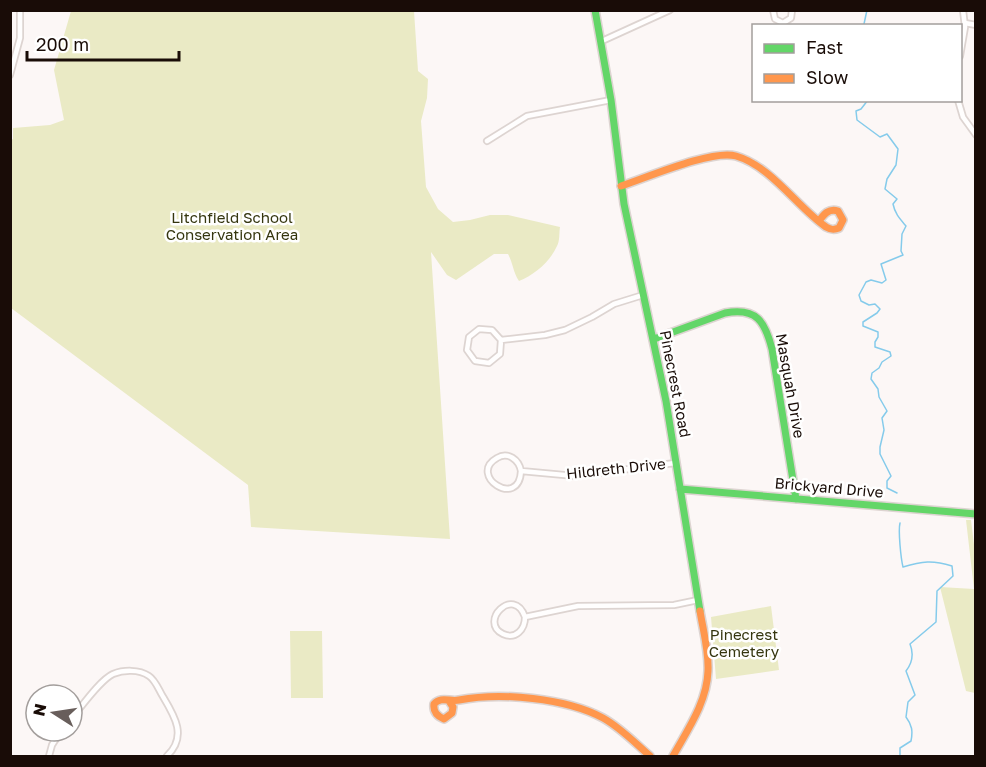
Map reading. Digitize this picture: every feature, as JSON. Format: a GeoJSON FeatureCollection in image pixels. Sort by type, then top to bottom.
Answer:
{"type":"FeatureCollection","features":[{"type":"Feature","properties":{"kind":"street"},"geometry":{"type":"LineString","coordinates":[[10,75],[20,38],[20,10]]}},
{"type":"Feature","properties":{"kind":"street","name":"Pinecrest Road"},"geometry":{"type":"LineString","coordinates":[[595,10],[611,100],[621,186],[666,401],[707,650],[708,685],[697,715],[673,756]]}},
{"type":"Feature","properties":{"kind":"street"},"geometry":{"type":"LineString","coordinates":[[602,41],[670,10]]}},
{"type":"Feature","properties":{"kind":"street"},"geometry":{"type":"LineString","coordinates":[[773,10],[775,19],[783,23],[790,18],[792,10]]}},
{"type":"Feature","properties":{"kind":"street"},"geometry":{"type":"LineString","coordinates":[[962,43],[965,23],[963,10]]}},
{"type":"Feature","properties":{"kind":"street"},"geometry":{"type":"LineString","coordinates":[[965,23],[975,25]]}},
{"type":"Feature","properties":{"kind":"street"},"geometry":{"type":"LineString","coordinates":[[487,141],[527,116],[611,100]]}},
{"type":"Feature","properties":{"kind":"street"},"geometry":{"type":"LineString","coordinates":[[959,102],[967,125],[975,135]]}},
{"type":"Feature","properties":{"kind":"street"},"geometry":{"type":"LineString","coordinates":[[621,186],[712,157],[732,154],[752,164],[819,221]]}},
{"type":"Feature","properties":{"kind":"street"},"geometry":{"type":"LineString","coordinates":[[501,340],[545,335],[565,330],[614,304],[643,295]]}},
{"type":"Feature","properties":{"kind":"street","name":"Masquah Drive"},"geometry":{"type":"LineString","coordinates":[[654,339],[730,312],[749,314],[766,327],[772,349],[796,499]]}},
{"type":"Feature","properties":{"kind":"street"},"geometry":{"type":"LineString","coordinates":[[488,329],[496,333],[501,340],[500,354],[489,363],[480,363],[469,354],[467,341],[475,331],[488,329]]}},
{"type":"Feature","properties":{"kind":"street","name":"Hildreth Drive"},"geometry":{"type":"LineString","coordinates":[[507,456],[517,461],[522,471],[516,485],[506,489],[500,489],[492,482],[488,472],[496,458],[507,456]]}},
{"type":"Feature","properties":{"kind":"street","name":"Hildreth Drive"},"geometry":{"type":"LineString","coordinates":[[522,471],[575,476],[675,462]]}},
{"type":"Feature","properties":{"kind":"street","name":"Brickyard Drive"},"geometry":{"type":"LineString","coordinates":[[680,489],[975,514]]}},
{"type":"Feature","properties":{"kind":"street"},"geometry":{"type":"LineString","coordinates":[[525,617],[571,607],[674,605],[698,600]]}},
{"type":"Feature","properties":{"kind":"street"},"geometry":{"type":"LineString","coordinates":[[507,605],[520,609],[525,617],[524,627],[520,632],[511,636],[501,632],[495,624],[496,614],[507,605]]}},
{"type":"Feature","properties":{"kind":"street"},"geometry":{"type":"LineString","coordinates":[[84,704],[110,675],[123,671],[146,675],[154,682],[177,720],[177,741],[167,756]]}},
{"type":"Feature","properties":{"kind":"street"},"geometry":{"type":"LineString","coordinates":[[449,701],[470,698],[536,700],[575,707],[615,726],[650,756]]}},
{"type":"Feature","properties":{"kind":"green space","name":"Litchfield School Conservation Area"},"geometry":{"type":"Polygon","coordinates":[[[71,11],[414,11],[418,71],[428,79],[427,98],[421,121],[426,187],[438,209],[453,222],[490,215],[508,215],[560,227],[558,244],[546,263],[536,272],[519,281],[508,254],[494,254],[456,280],[447,275],[431,252],[450,539],[251,527],[248,485],[11,308],[11,140],[13,139],[13,128],[50,125],[64,120],[54,70],[71,11]]]}},
{"type":"Feature","properties":{"kind":"green space"},"geometry":{"type":"Polygon","coordinates":[[[966,520],[971,520],[976,561],[975,693],[966,691],[940,587],[974,589],[966,520]]]}},
{"type":"Feature","properties":{"kind":"green space","name":"Pinecrest Cemetery"},"geometry":{"type":"Polygon","coordinates":[[[771,606],[779,670],[716,679],[711,617],[771,606]]]}},
{"type":"Feature","properties":{"kind":"green space"},"geometry":{"type":"Polygon","coordinates":[[[290,631],[322,631],[323,698],[291,698],[290,631]]]}},
{"type":"Feature","properties":{"kind":"waterway"},"geometry":{"type":"LineString","coordinates":[[864,24],[867,10]]}},
{"type":"Feature","properties":{"kind":"waterway"},"geometry":{"type":"LineString","coordinates":[[866,102],[856,111],[857,120],[880,137],[887,134],[898,149],[896,165],[887,179],[885,189],[897,199],[893,204],[894,208],[906,226],[902,234],[901,251],[903,255],[881,264],[886,280],[882,283],[871,280],[866,282],[859,295],[861,301],[869,305],[875,304],[880,309],[863,322],[863,326],[878,332],[875,347],[890,352],[891,356],[872,373],[871,379],[887,411],[882,418],[884,430],[880,447],[880,454],[891,476],[887,481],[887,488],[897,493]]}},
{"type":"Feature","properties":{"kind":"waterway"},"geometry":{"type":"LineString","coordinates":[[900,523],[903,567],[922,562],[939,563],[952,566],[953,576],[937,591],[936,622],[910,644],[912,658],[906,671],[915,695],[908,702],[906,717],[911,725],[912,734],[911,741],[900,748],[900,756]]}},
{"type":"Feature","properties":{"kind":"traffic: fast"},"geometry":{"type":"LineString","coordinates":[[595,10],[611,100],[624,204],[666,401],[700,611]]}},
{"type":"Feature","properties":{"kind":"traffic: fast"},"geometry":{"type":"LineString","coordinates":[[654,339],[725,313],[745,312],[758,319],[766,331],[772,349],[796,499]]}},
{"type":"Feature","properties":{"kind":"traffic: fast"},"geometry":{"type":"LineString","coordinates":[[680,489],[976,514]]}},
{"type":"Feature","properties":{"kind":"traffic: slow"},"geometry":{"type":"LineString","coordinates":[[621,186],[696,160],[725,155],[736,156],[761,169],[816,219],[826,227],[839,228],[843,220],[838,211],[832,210],[819,221]]}},
{"type":"Feature","properties":{"kind":"traffic: slow"},"geometry":{"type":"LineString","coordinates":[[673,756],[696,715],[707,682],[708,656],[700,611]]}},
{"type":"Feature","properties":{"kind":"traffic: slow"},"geometry":{"type":"LineString","coordinates":[[449,701],[453,707],[452,713],[444,719],[439,717],[434,704],[443,700],[513,697],[533,698],[571,706],[588,711],[610,722],[650,756]]}}]}
